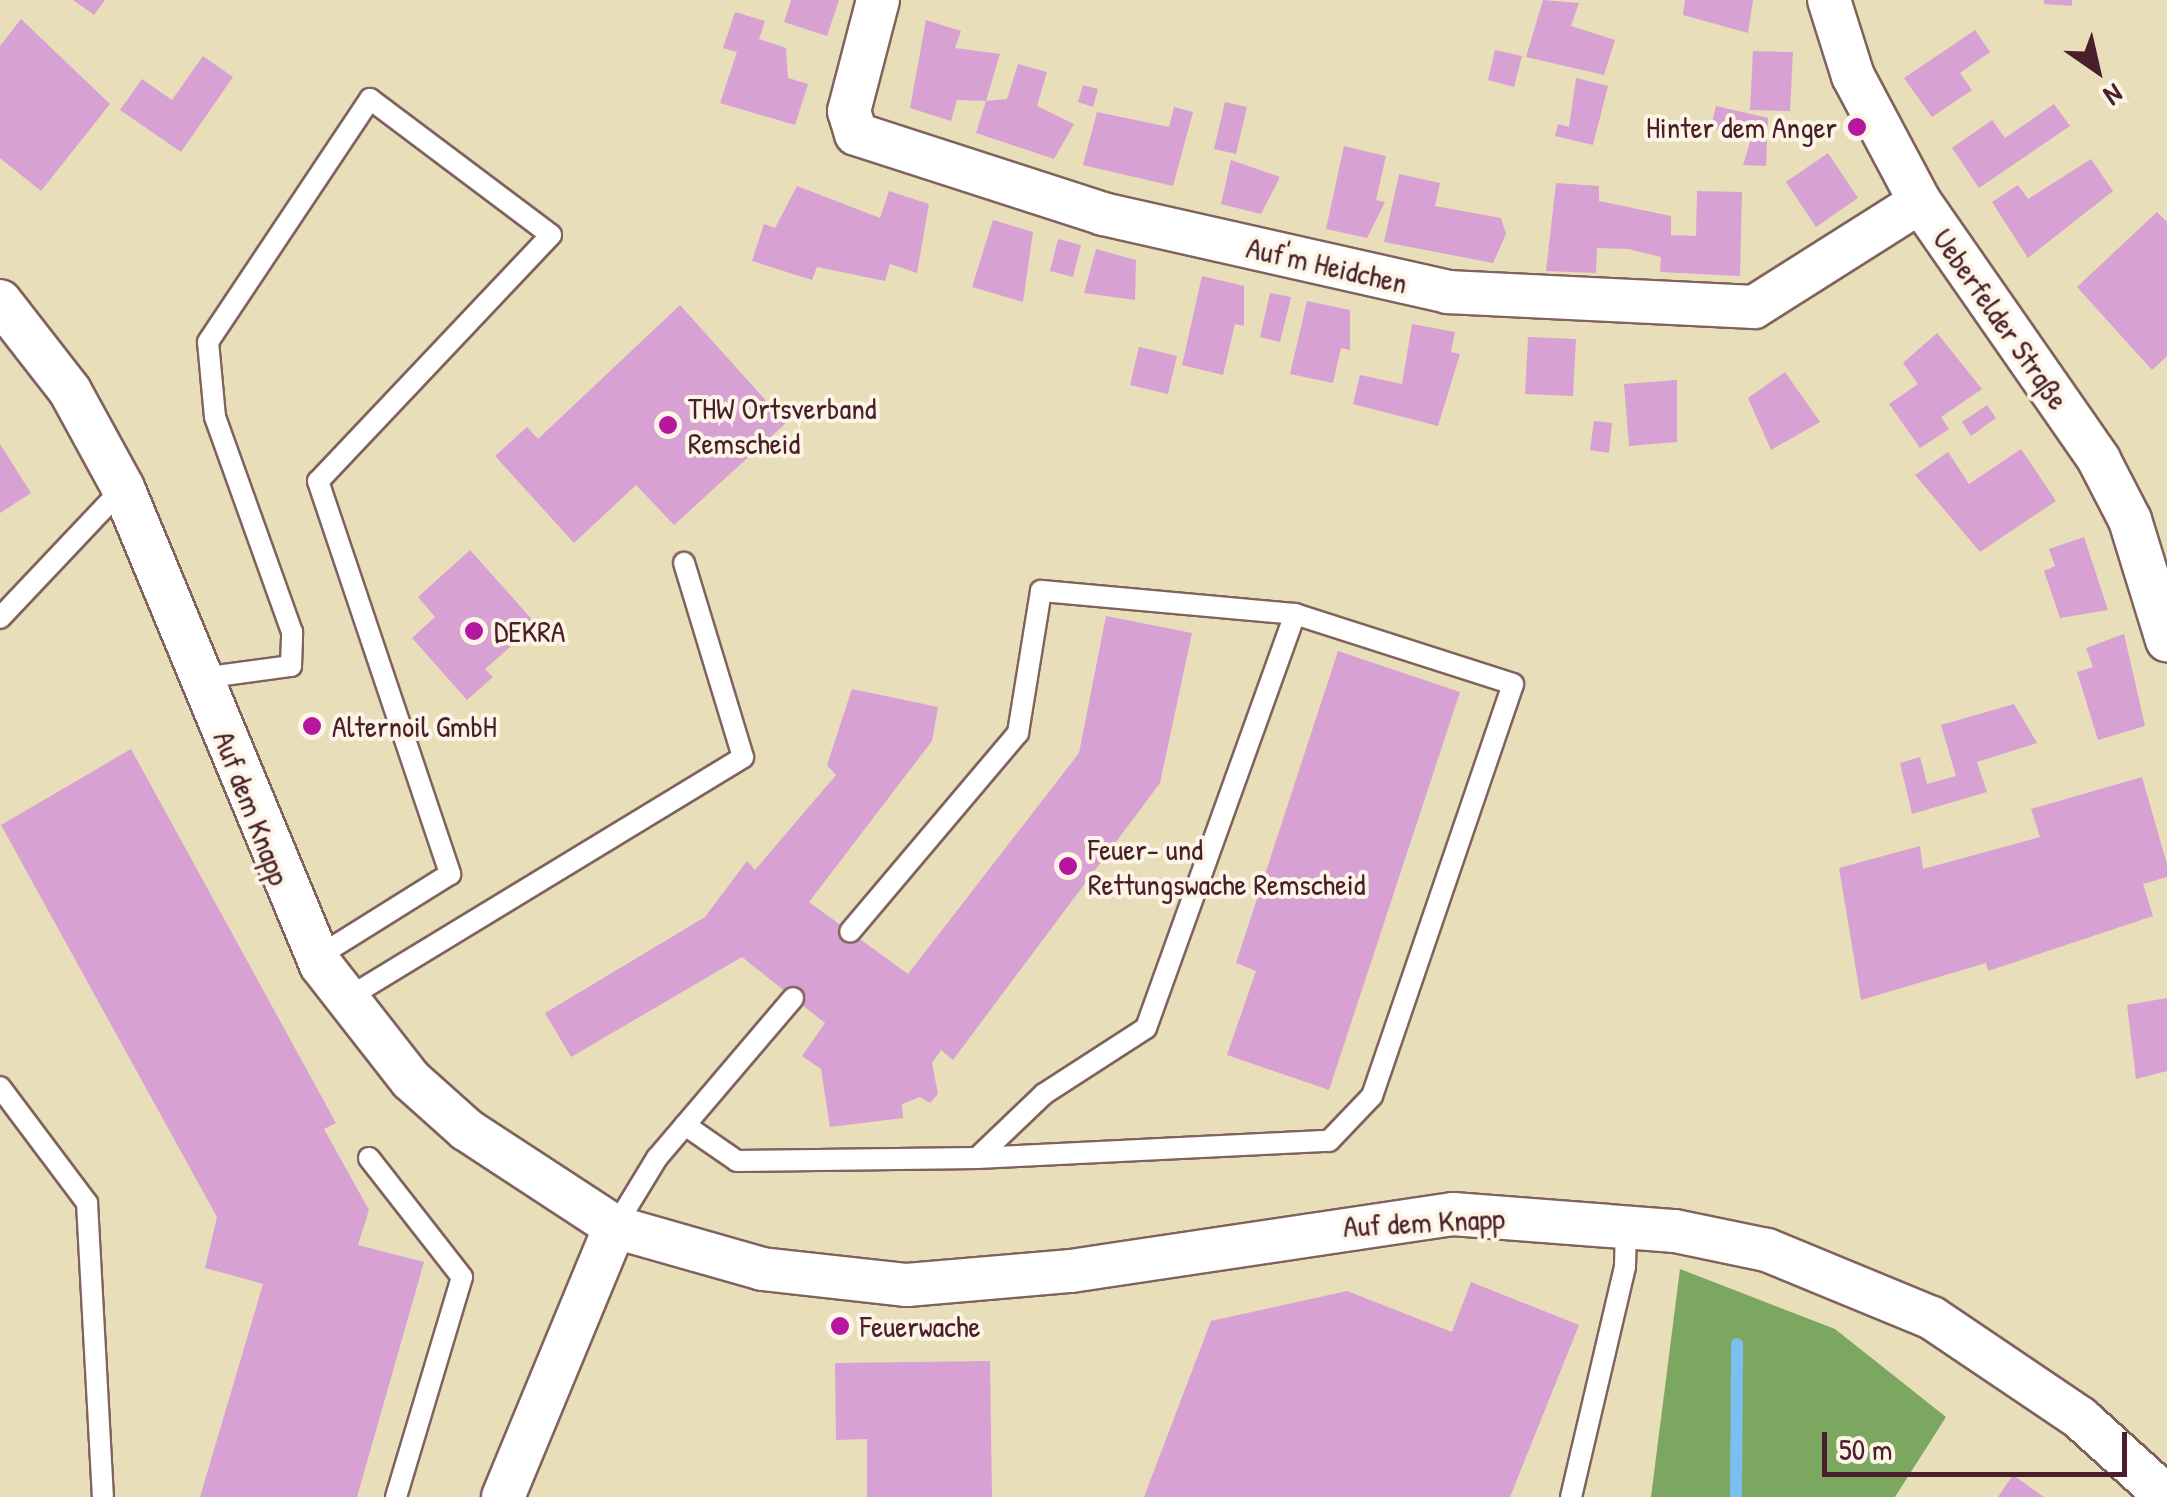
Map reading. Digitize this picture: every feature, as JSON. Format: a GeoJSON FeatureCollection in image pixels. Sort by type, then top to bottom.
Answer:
{"type":"FeatureCollection","features":[{"type":"Feature","properties":{"kind":"street","name":"Auf'm Heidchen"},"geometry":{"type":"LineString","coordinates":[[878,0],[849,111],[856,134],[1103,214],[1448,292],[1754,307],[1920,202]]}},
{"type":"Feature","properties":{"kind":"street","name":"Ueberfelder Straße"},"geometry":{"type":"LineString","coordinates":[[1829,0],[1853,76],[1920,202],[2099,460],[2130,520],[2167,640]]}},
{"type":"Feature","properties":{"kind":"street","name":"Auf dem Knapp"},"geometry":{"type":"LineString","coordinates":[[0,302],[70,391],[123,488],[317,957],[344,1000],[467,1130],[615,1227],[762,1269],[908,1284],[1071,1272],[1453,1214],[1626,1225],[1766,1250],[1932,1318],[2080,1418],[2164,1485]]}},
{"type":"Feature","properties":{"kind":"street"},"geometry":{"type":"LineString","coordinates":[[503,1497],[615,1227]]}},
{"type":"Feature","properties":{"kind":"lane"},"geometry":{"type":"LineString","coordinates":[[202,678],[291,666],[292,632],[215,417],[208,342],[370,99],[551,236],[318,480],[450,874],[317,957]]}},
{"type":"Feature","properties":{"kind":"lane"},"geometry":{"type":"LineString","coordinates":[[0,618],[123,488]]}},
{"type":"Feature","properties":{"kind":"lane"},"geometry":{"type":"LineString","coordinates":[[344,1000],[743,757],[684,563]]}},
{"type":"Feature","properties":{"kind":"lane"},"geometry":{"type":"LineString","coordinates":[[685,1125],[738,1161],[977,1158],[1329,1141],[1372,1096],[1513,684],[1295,614],[1041,592],[1018,733],[850,932]]}},
{"type":"Feature","properties":{"kind":"lane"},"geometry":{"type":"LineString","coordinates":[[977,1158],[1044,1094],[1146,1028],[1295,614]]}},
{"type":"Feature","properties":{"kind":"lane"},"geometry":{"type":"LineString","coordinates":[[615,1227],[685,1125],[793,998]]}},
{"type":"Feature","properties":{"kind":"lane"},"geometry":{"type":"LineString","coordinates":[[0,1087],[88,1203],[104,1497]]}},
{"type":"Feature","properties":{"kind":"lane"},"geometry":{"type":"LineString","coordinates":[[369,1158],[462,1277],[396,1497]]}},
{"type":"Feature","properties":{"kind":"lane"},"geometry":{"type":"LineString","coordinates":[[1570,1497],[1625,1266],[1626,1225]]}},
{"type":"Feature","properties":{"kind":"green space"},"geometry":{"type":"Polygon","coordinates":[[[1680,1269],[1835,1329],[1946,1417],[1895,1497],[1651,1497],[1680,1269]]]}},
{"type":"Feature","properties":{"kind":"building"},"geometry":{"type":"Polygon","coordinates":[[[73,0],[105,0],[94,15],[73,0]]]}},
{"type":"Feature","properties":{"kind":"building"},"geometry":{"type":"Polygon","coordinates":[[[791,0],[839,0],[827,36],[784,22],[791,0]]]}},
{"type":"Feature","properties":{"kind":"building"},"geometry":{"type":"Polygon","coordinates":[[[1543,0],[1579,3],[1571,26],[1615,40],[1604,75],[1526,57],[1543,0]]]}},
{"type":"Feature","properties":{"kind":"building"},"geometry":{"type":"Polygon","coordinates":[[[1685,0],[1753,0],[1748,33],[1683,15],[1685,0]]]}},
{"type":"Feature","properties":{"kind":"building"},"geometry":{"type":"Polygon","coordinates":[[[2044,0],[2072,0],[2072,6],[2044,4],[2044,0]]]}},
{"type":"Feature","properties":{"kind":"building"},"geometry":{"type":"Polygon","coordinates":[[[735,12],[765,21],[759,39],[786,48],[788,78],[808,84],[795,125],[720,103],[737,52],[723,48],[735,12]]]}},
{"type":"Feature","properties":{"kind":"building"},"geometry":{"type":"Polygon","coordinates":[[[21,19],[110,104],[41,191],[0,158],[0,46],[21,19]]]}},
{"type":"Feature","properties":{"kind":"building"},"geometry":{"type":"Polygon","coordinates":[[[926,20],[961,31],[955,48],[1000,54],[986,101],[957,100],[951,121],[910,108],[926,20]]]}},
{"type":"Feature","properties":{"kind":"building"},"geometry":{"type":"Polygon","coordinates":[[[1975,30],[1990,52],[1960,73],[1972,90],[1932,117],[1904,78],[1975,30]]]}},
{"type":"Feature","properties":{"kind":"building"},"geometry":{"type":"Polygon","coordinates":[[[1495,50],[1522,56],[1514,87],[1488,80],[1495,50]]]}},
{"type":"Feature","properties":{"kind":"building"},"geometry":{"type":"Polygon","coordinates":[[[1753,51],[1793,52],[1790,111],[1750,110],[1753,51]]]}},
{"type":"Feature","properties":{"kind":"building"},"geometry":{"type":"Polygon","coordinates":[[[203,56],[233,77],[181,152],[120,110],[142,79],[172,100],[203,56]]]}},
{"type":"Feature","properties":{"kind":"building"},"geometry":{"type":"Polygon","coordinates":[[[1018,64],[1047,72],[1037,106],[1074,124],[1054,159],[976,133],[986,101],[1007,99],[1018,64]]]}},
{"type":"Feature","properties":{"kind":"building"},"geometry":{"type":"Polygon","coordinates":[[[1576,78],[1608,86],[1593,145],[1555,136],[1558,124],[1569,127],[1576,78]]]}},
{"type":"Feature","properties":{"kind":"building"},"geometry":{"type":"Polygon","coordinates":[[[1083,85],[1098,89],[1093,107],[1078,102],[1083,85]]]}},
{"type":"Feature","properties":{"kind":"building"},"geometry":{"type":"Polygon","coordinates":[[[1225,102],[1247,107],[1236,154],[1214,149],[1225,102]]]}},
{"type":"Feature","properties":{"kind":"building"},"geometry":{"type":"Polygon","coordinates":[[[2054,104],[2070,126],[1979,188],[1952,148],[1992,120],[2005,138],[2054,104]]]}},
{"type":"Feature","properties":{"kind":"building"},"geometry":{"type":"Polygon","coordinates":[[[1716,106],[1768,118],[1766,166],[1743,165],[1750,142],[1711,127],[1716,106]]]}},
{"type":"Feature","properties":{"kind":"building"},"geometry":{"type":"Polygon","coordinates":[[[1174,107],[1193,112],[1173,186],[1083,165],[1097,112],[1169,127],[1174,107]]]}},
{"type":"Feature","properties":{"kind":"building"},"geometry":{"type":"Polygon","coordinates":[[[1344,146],[1386,156],[1376,200],[1385,202],[1367,238],[1326,229],[1344,146]]]}},
{"type":"Feature","properties":{"kind":"building"},"geometry":{"type":"Polygon","coordinates":[[[1828,153],[1858,198],[1816,227],[1786,182],[1828,153]]]}},
{"type":"Feature","properties":{"kind":"building"},"geometry":{"type":"Polygon","coordinates":[[[2091,159],[2113,191],[2028,258],[1992,202],[2018,185],[2028,199],[2091,159]]]}},
{"type":"Feature","properties":{"kind":"building"},"geometry":{"type":"Polygon","coordinates":[[[1231,160],[1280,177],[1261,214],[1221,204],[1231,160]]]}},
{"type":"Feature","properties":{"kind":"building"},"geometry":{"type":"Polygon","coordinates":[[[1399,174],[1440,183],[1435,206],[1501,218],[1506,234],[1493,263],[1384,242],[1399,174]]]}},
{"type":"Feature","properties":{"kind":"building"},"geometry":{"type":"Polygon","coordinates":[[[1556,183],[1599,186],[1599,201],[1671,216],[1671,235],[1696,236],[1697,191],[1742,192],[1740,276],[1660,272],[1661,257],[1628,249],[1597,248],[1596,273],[1546,271],[1556,183]]]}},
{"type":"Feature","properties":{"kind":"building"},"geometry":{"type":"Polygon","coordinates":[[[797,186],[880,218],[889,191],[929,204],[917,273],[890,264],[885,281],[817,267],[812,280],[752,261],[764,224],[775,228],[797,186]]]}},
{"type":"Feature","properties":{"kind":"building"},"geometry":{"type":"Polygon","coordinates":[[[2157,212],[2167,222],[2167,356],[2152,370],[2077,287],[2157,212]]]}},
{"type":"Feature","properties":{"kind":"building"},"geometry":{"type":"Polygon","coordinates":[[[993,220],[1033,232],[1023,302],[972,287],[993,220]]]}},
{"type":"Feature","properties":{"kind":"building"},"geometry":{"type":"Polygon","coordinates":[[[1058,239],[1081,245],[1073,277],[1050,271],[1058,239]]]}},
{"type":"Feature","properties":{"kind":"building"},"geometry":{"type":"Polygon","coordinates":[[[1096,249],[1136,260],[1135,300],[1084,293],[1096,249]]]}},
{"type":"Feature","properties":{"kind":"building"},"geometry":{"type":"Polygon","coordinates":[[[1202,276],[1244,286],[1244,326],[1235,324],[1223,375],[1182,365],[1202,276]]]}},
{"type":"Feature","properties":{"kind":"building"},"geometry":{"type":"Polygon","coordinates":[[[1270,293],[1291,297],[1280,342],[1260,337],[1270,293]]]}},
{"type":"Feature","properties":{"kind":"building"},"geometry":{"type":"Polygon","coordinates":[[[1307,301],[1350,310],[1350,350],[1341,348],[1333,383],[1290,374],[1307,301]]]}},
{"type":"Feature","properties":{"kind":"building","name":"THW Ortsverband Remscheid"},"geometry":{"type":"Polygon","coordinates":[[[680,305],[786,423],[674,525],[636,485],[574,543],[495,456],[527,427],[538,439],[680,305]]]}},
{"type":"Feature","properties":{"kind":"building"},"geometry":{"type":"Polygon","coordinates":[[[1412,324],[1455,332],[1451,352],[1460,354],[1438,426],[1353,404],[1360,375],[1402,384],[1412,324]]]}},
{"type":"Feature","properties":{"kind":"building"},"geometry":{"type":"Polygon","coordinates":[[[1937,333],[1982,389],[1941,417],[1949,429],[1920,448],[1889,404],[1918,384],[1903,363],[1937,333]]]}},
{"type":"Feature","properties":{"kind":"building"},"geometry":{"type":"Polygon","coordinates":[[[1528,337],[1576,339],[1573,396],[1525,394],[1528,337]]]}},
{"type":"Feature","properties":{"kind":"building"},"geometry":{"type":"Polygon","coordinates":[[[1139,347],[1177,356],[1168,394],[1130,385],[1139,347]]]}},
{"type":"Feature","properties":{"kind":"building"},"geometry":{"type":"Polygon","coordinates":[[[1785,372],[1820,422],[1771,450],[1748,398],[1785,372]]]}},
{"type":"Feature","properties":{"kind":"building"},"geometry":{"type":"Polygon","coordinates":[[[1677,380],[1677,442],[1629,446],[1624,384],[1677,380]]]}},
{"type":"Feature","properties":{"kind":"building"},"geometry":{"type":"Polygon","coordinates":[[[1987,405],[1996,418],[1971,436],[1962,422],[1987,405]]]}},
{"type":"Feature","properties":{"kind":"building"},"geometry":{"type":"Polygon","coordinates":[[[1594,421],[1612,423],[1609,453],[1590,450],[1594,421]]]}},
{"type":"Feature","properties":{"kind":"building"},"geometry":{"type":"Polygon","coordinates":[[[0,444],[31,493],[0,513],[0,444]]]}},
{"type":"Feature","properties":{"kind":"building"},"geometry":{"type":"Polygon","coordinates":[[[2021,449],[2056,501],[1980,552],[1915,475],[1948,452],[1969,484],[2021,449]]]}},
{"type":"Feature","properties":{"kind":"building"},"geometry":{"type":"Polygon","coordinates":[[[2084,537],[2108,610],[2060,618],[2044,571],[2055,566],[2049,549],[2084,537]]]}},
{"type":"Feature","properties":{"kind":"building","name":"DEKRA"},"geometry":{"type":"Polygon","coordinates":[[[470,550],[536,624],[485,669],[493,677],[467,700],[412,638],[435,617],[418,597],[470,550]]]}},
{"type":"Feature","properties":{"kind":"building"},"geometry":{"type":"Polygon","coordinates":[[[1106,616],[1192,633],[1160,783],[953,1060],[941,1050],[932,1063],[938,1094],[930,1103],[920,1097],[902,1104],[903,1118],[830,1127],[821,1069],[802,1056],[825,1023],[742,957],[571,1057],[545,1013],[705,917],[747,861],[755,870],[836,775],[827,765],[852,689],[938,707],[932,741],[809,902],[908,974],[1079,753],[1106,616]]]}},
{"type":"Feature","properties":{"kind":"building"},"geometry":{"type":"Polygon","coordinates":[[[2124,634],[2145,726],[2098,740],[2077,672],[2093,667],[2086,648],[2124,634]]]}},
{"type":"Feature","properties":{"kind":"building"},"geometry":{"type":"Polygon","coordinates":[[[1338,651],[1460,692],[1329,1090],[1227,1055],[1256,971],[1236,963],[1338,651]]]}},
{"type":"Feature","properties":{"kind":"building"},"geometry":{"type":"Polygon","coordinates":[[[2014,704],[2037,743],[1977,762],[1987,792],[1912,814],[1900,763],[1920,757],[1927,784],[1956,776],[1941,725],[2014,704]]]}},
{"type":"Feature","properties":{"kind":"building"},"geometry":{"type":"Polygon","coordinates":[[[131,749],[336,1123],[324,1129],[369,1210],[358,1245],[424,1262],[357,1497],[200,1497],[263,1284],[205,1268],[217,1217],[1,825],[131,749]]]}},
{"type":"Feature","properties":{"kind":"building"},"geometry":{"type":"Polygon","coordinates":[[[2142,777],[2167,864],[2167,877],[2143,884],[2153,916],[1988,971],[1986,963],[1861,1000],[1839,868],[1920,846],[1923,869],[2040,837],[2031,809],[2142,777]]]}},
{"type":"Feature","properties":{"kind":"building"},"geometry":{"type":"Polygon","coordinates":[[[2167,998],[2167,1071],[2136,1079],[2127,1005],[2167,998]]]}},
{"type":"Feature","properties":{"kind":"building"},"geometry":{"type":"Polygon","coordinates":[[[1471,1282],[1579,1325],[1510,1497],[1144,1497],[1211,1321],[1347,1291],[1452,1332],[1471,1282]]]}},
{"type":"Feature","properties":{"kind":"building"},"geometry":{"type":"Polygon","coordinates":[[[990,1361],[992,1497],[867,1497],[867,1439],[836,1440],[835,1363],[990,1361]]]}},
{"type":"Feature","properties":{"kind":"building"},"geometry":{"type":"Polygon","coordinates":[[[2013,1475],[2044,1497],[1998,1497],[2013,1475]]]}},
{"type":"Feature","properties":{"kind":"waterway"},"geometry":{"type":"LineString","coordinates":[[1736,1497],[1737,1344]]}},
{"type":"Feature","properties":{"kind":"place","name":"Hinter dem Anger"},"geometry":{"type":"Point","coordinates":[1857,127]}},
{"type":"Feature","properties":{"kind":"place","name":"THW Ortsverband Remscheid"},"geometry":{"type":"Point","coordinates":[668,425]}},
{"type":"Feature","properties":{"kind":"place","name":"DEKRA"},"geometry":{"type":"Point","coordinates":[474,631]}},
{"type":"Feature","properties":{"kind":"place","name":"Alternoil GmbH"},"geometry":{"type":"Point","coordinates":[312,726]}},
{"type":"Feature","properties":{"kind":"place","name":"Feuer- und Rettungswache Remscheid"},"geometry":{"type":"Point","coordinates":[1068,866]}},
{"type":"Feature","properties":{"kind":"place","name":"Feuerwache"},"geometry":{"type":"Point","coordinates":[840,1326]}}]}
